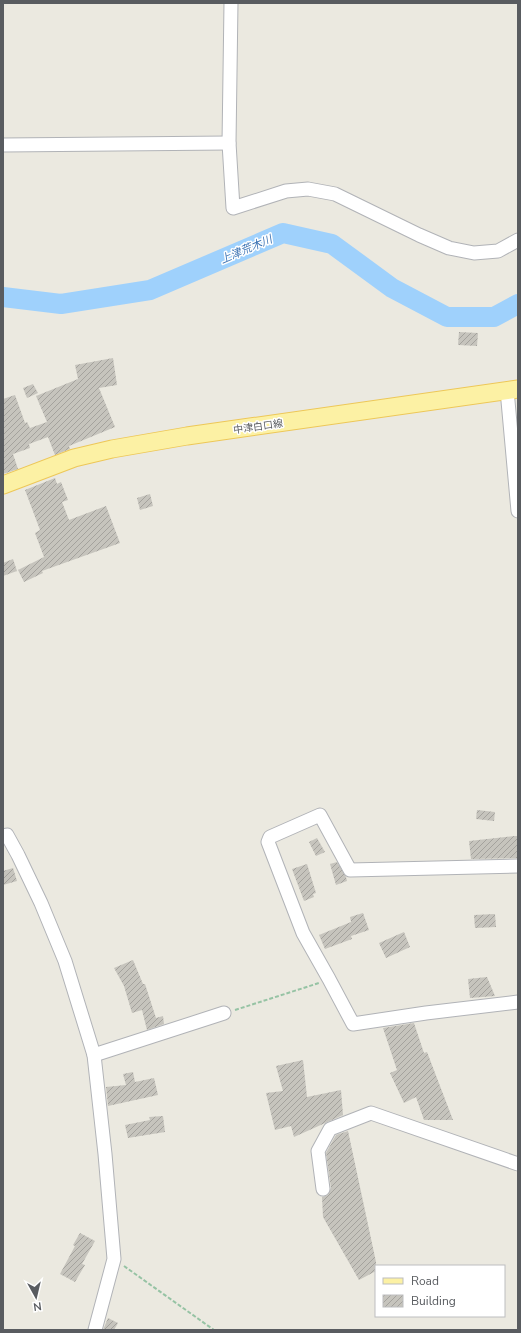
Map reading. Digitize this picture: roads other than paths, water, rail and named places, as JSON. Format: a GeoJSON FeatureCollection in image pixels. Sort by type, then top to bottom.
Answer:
{"type":"FeatureCollection","features":[{"type":"Feature","properties":{"kind":"main road","name":"中津白口線"},"geometry":{"type":"LineString","coordinates":[[3,485],[74,458],[112,449],[187,436],[513,390]]}},
{"type":"Feature","properties":{"kind":"street"},"geometry":{"type":"LineString","coordinates":[[231,3],[229,143],[233,208],[286,191],[308,189],[335,194],[419,235],[450,248],[474,253],[498,251],[518,240]]}},
{"type":"Feature","properties":{"kind":"street"},"geometry":{"type":"LineString","coordinates":[[3,144],[229,143]]}},
{"type":"Feature","properties":{"kind":"street"},"geometry":{"type":"LineString","coordinates":[[513,390],[518,511]]}},
{"type":"Feature","properties":{"kind":"street"},"geometry":{"type":"LineString","coordinates":[[518,866],[350,870],[320,815],[270,837],[268,842],[303,933],[352,1024],[518,1002]]}},
{"type":"Feature","properties":{"kind":"street"},"geometry":{"type":"LineString","coordinates":[[3,836],[7,835],[41,903],[65,961],[94,1055],[105,1154],[114,1259],[95,1330]]}},
{"type":"Feature","properties":{"kind":"street"},"geometry":{"type":"LineString","coordinates":[[94,1055],[224,1013]]}},
{"type":"Feature","properties":{"kind":"street"},"geometry":{"type":"LineString","coordinates":[[323,1189],[318,1151],[330,1129],[371,1113],[518,1164]]}},
{"type":"Feature","properties":{"kind":"waterway","name":"上津荒木川"},"geometry":{"type":"LineString","coordinates":[[3,297],[61,304],[150,290],[283,233],[332,244],[392,288],[447,317],[494,317],[518,304]]}}]}
